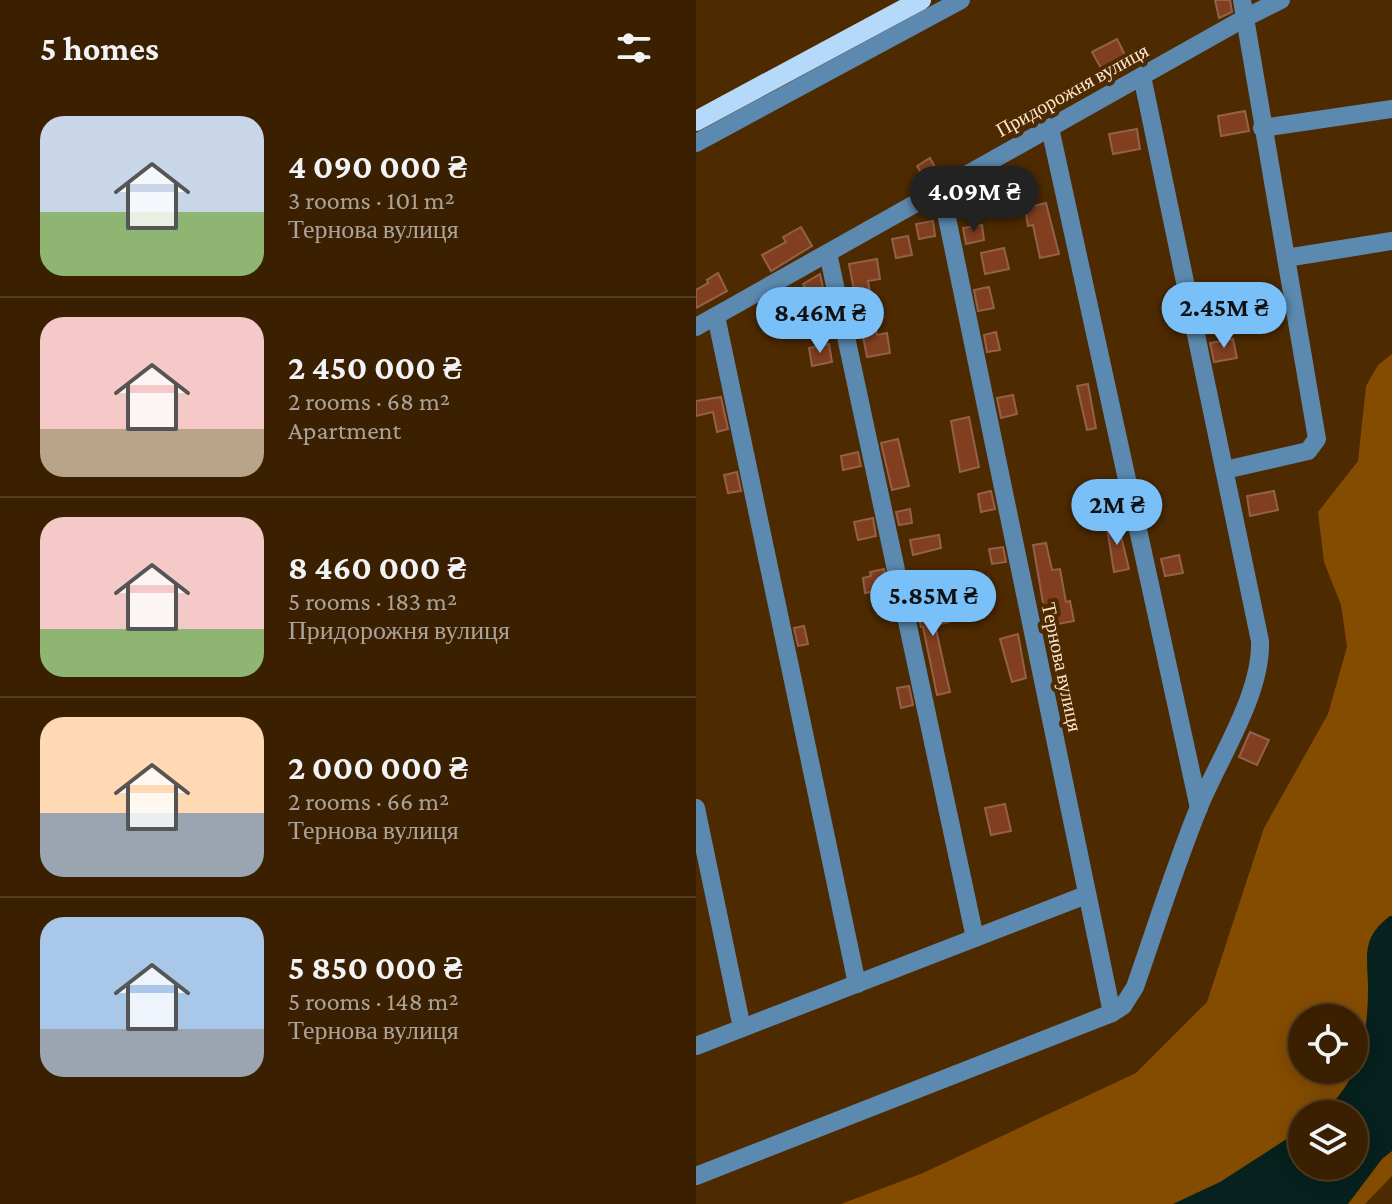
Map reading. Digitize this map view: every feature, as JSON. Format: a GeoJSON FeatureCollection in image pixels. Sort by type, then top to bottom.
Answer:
{"type":"FeatureCollection","features":[{"type":"Feature","properties":{"kind":"main road"},"geometry":{"type":"LineString","coordinates":[[696,121],[921,0]]}},
{"type":"Feature","properties":{"kind":"street"},"geometry":{"type":"LineString","coordinates":[[696,143],[961,0]]}},
{"type":"Feature","properties":{"kind":"street","name":"Придорожня вулиця"},"geometry":{"type":"LineString","coordinates":[[696,327],[1142,76],[1243,9],[1281,0]]}},
{"type":"Feature","properties":{"kind":"street"},"geometry":{"type":"LineString","coordinates":[[1225,470],[1308,451],[1317,439],[1243,9]]}},
{"type":"Feature","properties":{"kind":"street"},"geometry":{"type":"LineString","coordinates":[[696,1176],[1112,1013],[1123,1006],[1135,987],[1199,808],[1255,684],[1261,657],[1142,76]]}},
{"type":"Feature","properties":{"kind":"street"},"geometry":{"type":"LineString","coordinates":[[1262,128],[1392,109]]}},
{"type":"Feature","properties":{"kind":"street"},"geometry":{"type":"LineString","coordinates":[[1050,128],[1199,808]]}},
{"type":"Feature","properties":{"kind":"street","name":"Тернова вулиця"},"geometry":{"type":"LineString","coordinates":[[941,189],[1112,1013]]}},
{"type":"Feature","properties":{"kind":"street"},"geometry":{"type":"LineString","coordinates":[[1286,258],[1392,241]]}},
{"type":"Feature","properties":{"kind":"street"},"geometry":{"type":"LineString","coordinates":[[828,253],[975,938]]}},
{"type":"Feature","properties":{"kind":"street"},"geometry":{"type":"LineString","coordinates":[[716,316],[857,984]]}},
{"type":"Feature","properties":{"kind":"street"},"geometry":{"type":"LineString","coordinates":[[696,808],[742,1028]]}},
{"type":"Feature","properties":{"kind":"street"},"geometry":{"type":"LineString","coordinates":[[696,1046],[1086,895]]}},
{"type":"Feature","properties":{"kind":"shaded area"},"geometry":{"type":"Polygon","coordinates":[[[1392,354],[1392,1176],[1365,1204],[841,1204],[923,1173],[1136,1073],[1207,1002],[1264,828],[1328,714],[1347,647],[1341,605],[1324,562],[1318,512],[1358,461],[1366,386],[1378,365],[1392,354]]]}},
{"type":"Feature","properties":{"kind":"water"},"geometry":{"type":"Polygon","coordinates":[[[1392,916],[1392,1151],[1368,1178],[1368,1100],[1335,1100],[1347,1084],[1368,1084],[1367,957],[1370,941],[1380,924],[1392,916]]]}},
{"type":"Feature","properties":{"kind":"water"},"geometry":{"type":"Polygon","coordinates":[[[1288,1138],[1288,1180],[1366,1180],[1348,1204],[1173,1204],[1220,1182],[1288,1138]]]}},
{"type":"Feature","properties":{"kind":"building"},"geometry":{"type":"Polygon","coordinates":[[[1215,0],[1230,0],[1232,12],[1219,18],[1215,0]]]}},
{"type":"Feature","properties":{"kind":"building"},"geometry":{"type":"Polygon","coordinates":[[[1117,39],[1126,57],[1102,70],[1092,52],[1117,39]]]}},
{"type":"Feature","properties":{"kind":"building"},"geometry":{"type":"Polygon","coordinates":[[[1245,111],[1249,131],[1221,136],[1218,116],[1245,111]]]}},
{"type":"Feature","properties":{"kind":"building"},"geometry":{"type":"Polygon","coordinates":[[[1137,129],[1140,149],[1113,154],[1109,134],[1137,129]]]}},
{"type":"Feature","properties":{"kind":"building"},"geometry":{"type":"Polygon","coordinates":[[[930,158],[940,176],[927,183],[917,166],[930,158]]]}},
{"type":"Feature","properties":{"kind":"building"},"geometry":{"type":"Polygon","coordinates":[[[1046,203],[1059,254],[1040,258],[1033,225],[1028,226],[1025,208],[1046,203]]]}},
{"type":"Feature","properties":{"kind":"building"},"geometry":{"type":"Polygon","coordinates":[[[933,221],[935,236],[919,239],[916,224],[933,221]]]}},
{"type":"Feature","properties":{"kind":"building"},"geometry":{"type":"Polygon","coordinates":[[[982,225],[984,240],[966,244],[963,228],[982,225]]]}},
{"type":"Feature","properties":{"kind":"building"},"geometry":{"type":"Polygon","coordinates":[[[801,227],[812,246],[771,271],[762,255],[786,242],[783,237],[801,227]]]}},
{"type":"Feature","properties":{"kind":"building"},"geometry":{"type":"Polygon","coordinates":[[[908,236],[912,255],[896,258],[892,239],[908,236]]]}},
{"type":"Feature","properties":{"kind":"building"},"geometry":{"type":"Polygon","coordinates":[[[1004,248],[1009,269],[985,274],[981,253],[1004,248]]]}},
{"type":"Feature","properties":{"kind":"building"},"geometry":{"type":"Polygon","coordinates":[[[877,259],[880,279],[868,281],[877,335],[887,333],[890,353],[867,357],[849,264],[877,259]]]}},
{"type":"Feature","properties":{"kind":"building"},"geometry":{"type":"Polygon","coordinates":[[[718,273],[727,291],[696,308],[696,290],[718,273]]]}},
{"type":"Feature","properties":{"kind":"building"},"geometry":{"type":"Polygon","coordinates":[[[820,274],[824,292],[812,299],[803,284],[820,274]]]}},
{"type":"Feature","properties":{"kind":"building"},"geometry":{"type":"Polygon","coordinates":[[[989,287],[994,308],[978,311],[974,290],[989,287]]]}},
{"type":"Feature","properties":{"kind":"building"},"geometry":{"type":"Polygon","coordinates":[[[996,332],[1000,350],[987,352],[984,335],[996,332]]]}},
{"type":"Feature","properties":{"kind":"building"},"geometry":{"type":"Polygon","coordinates":[[[1233,339],[1237,358],[1214,362],[1210,343],[1233,339]]]}},
{"type":"Feature","properties":{"kind":"building"},"geometry":{"type":"Polygon","coordinates":[[[829,344],[832,362],[812,366],[809,348],[829,344]]]}},
{"type":"Feature","properties":{"kind":"building"},"geometry":{"type":"Polygon","coordinates":[[[1088,384],[1096,428],[1087,430],[1077,386],[1088,384]]]}},
{"type":"Feature","properties":{"kind":"building"},"geometry":{"type":"Polygon","coordinates":[[[1013,395],[1017,414],[1001,418],[997,398],[1013,395]]]}},
{"type":"Feature","properties":{"kind":"building"},"geometry":{"type":"Polygon","coordinates":[[[721,397],[728,429],[717,432],[713,412],[696,416],[696,401],[721,397]]]}},
{"type":"Feature","properties":{"kind":"building"},"geometry":{"type":"Polygon","coordinates":[[[969,417],[979,467],[960,472],[951,421],[969,417]]]}},
{"type":"Feature","properties":{"kind":"building"},"geometry":{"type":"Polygon","coordinates":[[[898,439],[909,486],[892,490],[881,443],[898,439]]]}},
{"type":"Feature","properties":{"kind":"building"},"geometry":{"type":"Polygon","coordinates":[[[858,452],[861,466],[843,470],[841,456],[858,452]]]}},
{"type":"Feature","properties":{"kind":"building"},"geometry":{"type":"Polygon","coordinates":[[[737,472],[741,491],[728,493],[724,475],[737,472]]]}},
{"type":"Feature","properties":{"kind":"building"},"geometry":{"type":"Polygon","coordinates":[[[1113,486],[1117,505],[1106,508],[1102,488],[1113,486]]]}},
{"type":"Feature","properties":{"kind":"building"},"geometry":{"type":"Polygon","coordinates":[[[991,491],[995,509],[981,512],[978,494],[991,491]]]}},
{"type":"Feature","properties":{"kind":"building"},"geometry":{"type":"Polygon","coordinates":[[[1274,491],[1278,510],[1250,516],[1247,496],[1274,491]]]}},
{"type":"Feature","properties":{"kind":"building"},"geometry":{"type":"Polygon","coordinates":[[[910,509],[912,523],[899,525],[896,512],[910,509]]]}},
{"type":"Feature","properties":{"kind":"building"},"geometry":{"type":"Polygon","coordinates":[[[873,518],[876,536],[858,540],[854,522],[873,518]]]}},
{"type":"Feature","properties":{"kind":"building"},"geometry":{"type":"Polygon","coordinates":[[[1117,519],[1129,569],[1114,572],[1106,521],[1117,519]]]}},
{"type":"Feature","properties":{"kind":"building"},"geometry":{"type":"Polygon","coordinates":[[[939,535],[941,548],[913,555],[910,540],[939,535]]]}},
{"type":"Feature","properties":{"kind":"building"},"geometry":{"type":"Polygon","coordinates":[[[1046,543],[1052,570],[1060,569],[1066,602],[1070,601],[1074,621],[1047,626],[1033,545],[1046,543]]]}},
{"type":"Feature","properties":{"kind":"building"},"geometry":{"type":"Polygon","coordinates":[[[1003,547],[1006,562],[992,564],[989,549],[1003,547]]]}},
{"type":"Feature","properties":{"kind":"building"},"geometry":{"type":"Polygon","coordinates":[[[1179,555],[1183,573],[1165,576],[1161,559],[1179,555]]]}},
{"type":"Feature","properties":{"kind":"building"},"geometry":{"type":"Polygon","coordinates":[[[884,569],[888,589],[865,593],[863,578],[871,576],[870,572],[884,569]]]}},
{"type":"Feature","properties":{"kind":"building"},"geometry":{"type":"Polygon","coordinates":[[[933,593],[937,610],[946,608],[949,622],[935,625],[950,692],[937,695],[914,597],[933,593]]]}},
{"type":"Feature","properties":{"kind":"building"},"geometry":{"type":"Polygon","coordinates":[[[804,626],[808,644],[798,646],[794,628],[804,626]]]}},
{"type":"Feature","properties":{"kind":"building"},"geometry":{"type":"Polygon","coordinates":[[[1018,634],[1026,678],[1012,682],[1000,639],[1018,634]]]}},
{"type":"Feature","properties":{"kind":"building"},"geometry":{"type":"Polygon","coordinates":[[[909,686],[913,705],[901,708],[897,688],[909,686]]]}},
{"type":"Feature","properties":{"kind":"building"},"geometry":{"type":"Polygon","coordinates":[[[1074,699],[1077,728],[1066,731],[1060,702],[1074,699]]]}},
{"type":"Feature","properties":{"kind":"building"},"geometry":{"type":"Polygon","coordinates":[[[1250,732],[1269,740],[1257,765],[1239,757],[1250,732]]]}},
{"type":"Feature","properties":{"kind":"building"},"geometry":{"type":"Polygon","coordinates":[[[1005,804],[1011,831],[991,835],[985,808],[1005,804]]]}}]}
